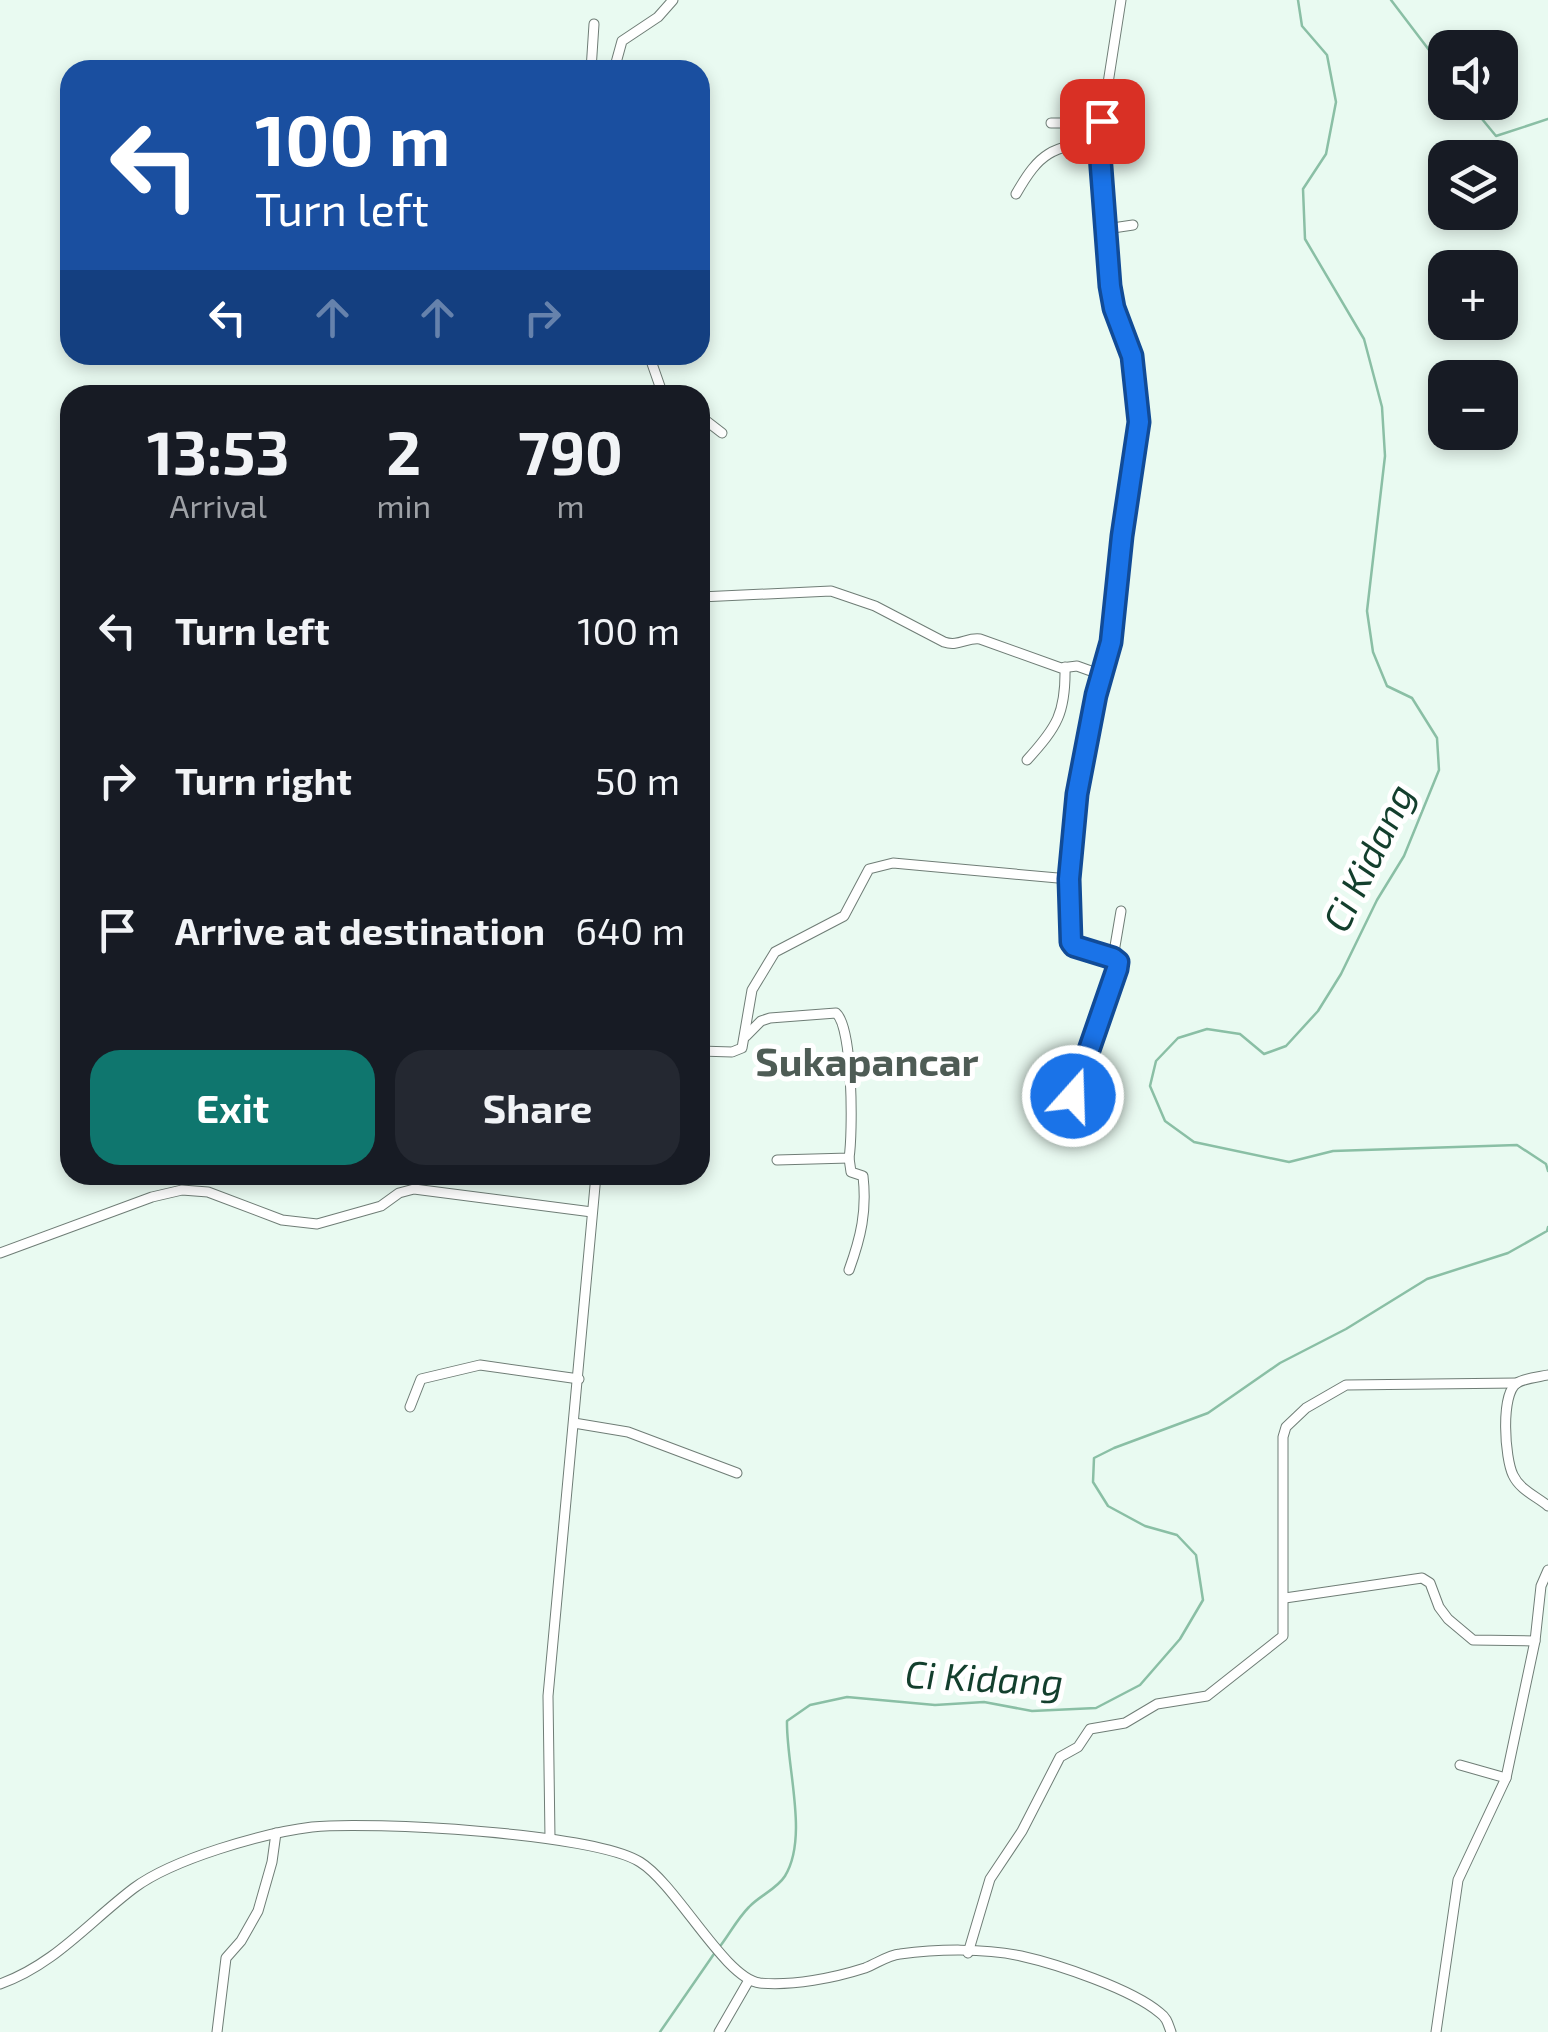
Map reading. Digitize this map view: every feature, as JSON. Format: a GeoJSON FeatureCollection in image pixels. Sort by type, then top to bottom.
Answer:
{"type":"FeatureCollection","features":[{"type":"Feature","properties":{"kind":"street"},"geometry":{"type":"LineString","coordinates":[[617,60],[622,40],[658,17],[673,0]]}},
{"type":"Feature","properties":{"kind":"street"},"geometry":{"type":"LineString","coordinates":[[1073,1096],[1118,962],[1071,942],[1069,879],[1077,794],[1111,642],[1139,422],[1132,356],[1112,298],[1099,141],[1121,0]]}},
{"type":"Feature","properties":{"kind":"street"},"geometry":{"type":"LineString","coordinates":[[592,60],[594,24]]}},
{"type":"Feature","properties":{"kind":"street"},"geometry":{"type":"LineString","coordinates":[[1051,124],[1078,123],[1088,110],[1104,110]]}},
{"type":"Feature","properties":{"kind":"street"},"geometry":{"type":"LineString","coordinates":[[1016,194],[1050,151],[1099,141]]}},
{"type":"Feature","properties":{"kind":"street"},"geometry":{"type":"LineString","coordinates":[[1106,229],[1133,226]]}},
{"type":"Feature","properties":{"kind":"street"},"geometry":{"type":"LineString","coordinates":[[710,424],[722,433]]}},
{"type":"Feature","properties":{"kind":"street"},"geometry":{"type":"LineString","coordinates":[[710,596],[832,590],[874,606],[944,642],[954,645],[970,638],[980,639],[1065,667],[1077,666],[1102,674]]}},
{"type":"Feature","properties":{"kind":"street"},"geometry":{"type":"LineString","coordinates":[[1026,760],[1060,719],[1066,692],[1065,667]]}},
{"type":"Feature","properties":{"kind":"street"},"geometry":{"type":"LineString","coordinates":[[710,1051],[742,1048],[752,990],[775,952],[847,912],[869,869],[893,863],[1069,879]]}},
{"type":"Feature","properties":{"kind":"street"},"geometry":{"type":"LineString","coordinates":[[1113,958],[1121,911]]}},
{"type":"Feature","properties":{"kind":"street"},"geometry":{"type":"LineString","coordinates":[[746,1036],[764,1019],[836,1013],[840,1016],[848,1057],[849,1158],[852,1172],[864,1176],[866,1211],[849,1270]]}},
{"type":"Feature","properties":{"kind":"street"},"geometry":{"type":"LineString","coordinates":[[777,1160],[849,1158]]}},
{"type":"Feature","properties":{"kind":"street"},"geometry":{"type":"LineString","coordinates":[[550,1838],[548,1696],[595,1185]]}},
{"type":"Feature","properties":{"kind":"street"},"geometry":{"type":"LineString","coordinates":[[0,1253],[152,1196],[182,1190],[208,1192],[282,1220],[317,1224],[381,1206],[399,1193],[414,1189],[592,1212]]}},
{"type":"Feature","properties":{"kind":"street"},"geometry":{"type":"LineString","coordinates":[[410,1406],[421,1378],[480,1365],[579,1379]]}},
{"type":"Feature","properties":{"kind":"street"},"geometry":{"type":"LineString","coordinates":[[968,1953],[990,1878],[1022,1831],[1062,1755],[1078,1747],[1086,1732],[1093,1728],[1125,1723],[1157,1704],[1207,1696],[1281,1640],[1285,1598],[1284,1437],[1289,1424],[1330,1392],[1346,1385],[1517,1383],[1548,1374]]}},
{"type":"Feature","properties":{"kind":"street"},"geometry":{"type":"LineString","coordinates":[[1517,1383],[1508,1398],[1508,1459],[1520,1486],[1548,1506]]}},
{"type":"Feature","properties":{"kind":"street"},"geometry":{"type":"LineString","coordinates":[[574,1423],[628,1432],[737,1473]]}},
{"type":"Feature","properties":{"kind":"street"},"geometry":{"type":"LineString","coordinates":[[1436,2032],[1458,1880],[1506,1778],[1535,1641],[1540,1586],[1548,1570]]}},
{"type":"Feature","properties":{"kind":"street"},"geometry":{"type":"LineString","coordinates":[[1285,1598],[1422,1578],[1430,1583],[1448,1619],[1473,1640],[1535,1641]]}},
{"type":"Feature","properties":{"kind":"street"},"geometry":{"type":"LineString","coordinates":[[1460,1764],[1506,1778]]}},
{"type":"Feature","properties":{"kind":"street"},"geometry":{"type":"LineString","coordinates":[[0,1984],[59,1954],[138,1884],[194,1860],[276,1833],[314,1827],[356,1827],[550,1838],[614,1850],[658,1874],[734,1968],[749,1980],[771,1983],[822,1978],[900,1954],[1019,1956],[1121,1990],[1162,2014],[1170,2032]]}},
{"type":"Feature","properties":{"kind":"street"},"geometry":{"type":"LineString","coordinates":[[216,2032],[226,1958],[258,1911],[276,1833]]}},
{"type":"Feature","properties":{"kind":"street"},"geometry":{"type":"LineString","coordinates":[[719,2032],[749,1980]]}},
{"type":"Feature","properties":{"kind":"waterway","name":"Ci Kidang"},"geometry":{"type":"LineString","coordinates":[[1298,0],[1302,26],[1327,55],[1336,102],[1326,154],[1303,189],[1305,239],[1364,339],[1382,407],[1385,456],[1367,611],[1373,652],[1387,686],[1412,698],[1437,738],[1439,770],[1404,856],[1377,900],[1341,974],[1318,1011],[1286,1046],[1264,1054],[1240,1034],[1207,1029],[1178,1038],[1156,1061],[1150,1086],[1165,1121],[1194,1142],[1289,1162],[1333,1151],[1517,1145],[1546,1164],[1548,1171]]}},
{"type":"Feature","properties":{"kind":"waterway","name":"Ci Kidang"},"geometry":{"type":"LineString","coordinates":[[1391,0],[1428,49]]}},
{"type":"Feature","properties":{"kind":"waterway","name":"Ci Kidang"},"geometry":{"type":"LineString","coordinates":[[1483,120],[1496,136],[1548,119]]}},
{"type":"Feature","properties":{"kind":"waterway","name":"Ci Kidang"},"geometry":{"type":"LineString","coordinates":[[721,1945],[749,1907],[782,1881],[792,1860],[796,1822],[787,1721],[810,1705],[847,1697],[935,1705],[984,1702],[1032,1711],[1096,1708],[1140,1685],[1180,1639],[1203,1600],[1196,1555],[1177,1535],[1145,1526],[1108,1506],[1093,1482],[1094,1458],[1208,1413],[1280,1363],[1346,1329],[1427,1279],[1508,1253],[1548,1227]]}},
{"type":"Feature","properties":{"kind":"waterway","name":"Ci Kidang"},"geometry":{"type":"LineString","coordinates":[[660,2032],[716,1951]]}},
{"type":"Feature","properties":{"kind":"district","name":"Sukapancar"},"geometry":{"type":"Point","coordinates":[867,1062]}},
{"type":"Feature","properties":{"kind":"route"},"geometry":{"type":"LineString","coordinates":[[1073,1096],[1118,962],[1071,942],[1069,879],[1077,794],[1096,695],[1111,642],[1139,422],[1134,365],[1110,286],[1099,141],[1102,121]]}}]}
